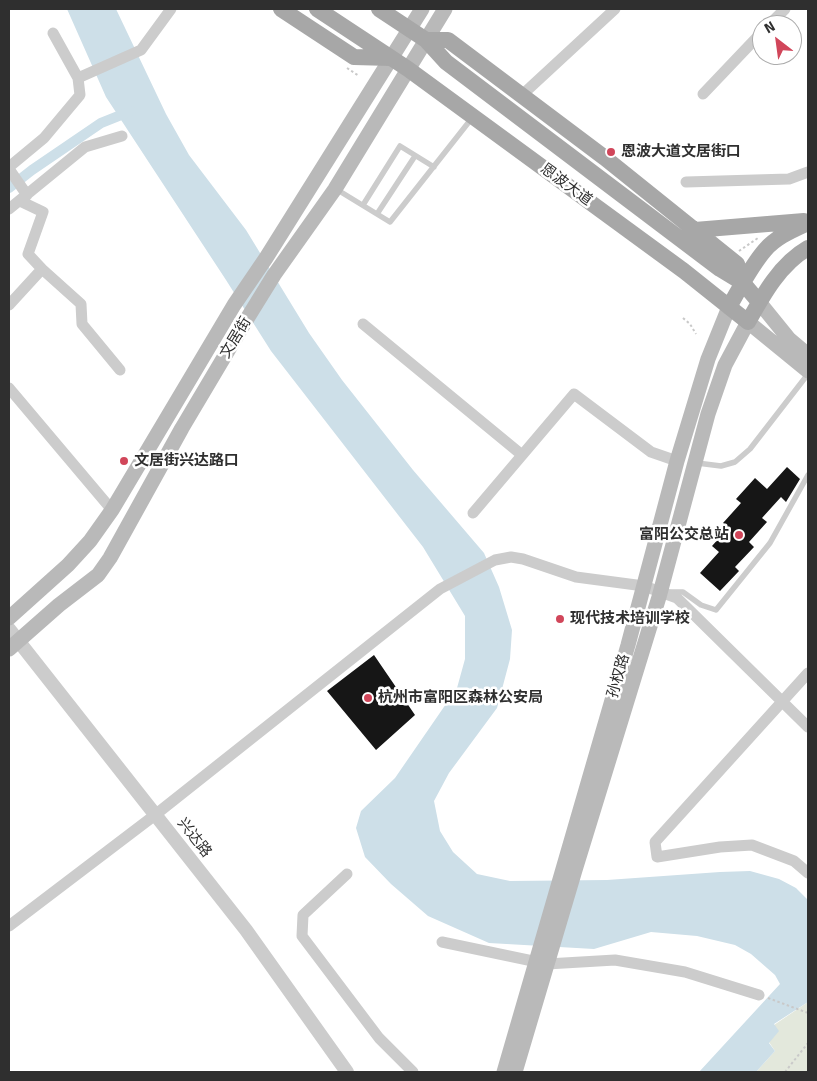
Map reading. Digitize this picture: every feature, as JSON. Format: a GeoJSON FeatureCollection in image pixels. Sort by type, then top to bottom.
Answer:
{"type":"FeatureCollection","features":[{"type":"Feature","properties":{"kind":"main road"},"geometry":{"type":"LineString","coordinates":[[281,9],[354,57],[391,58]]}},
{"type":"Feature","properties":{"kind":"main road","name":"恩波大道"},"geometry":{"type":"LineString","coordinates":[[317,9],[408,69],[684,271],[808,373]]}},
{"type":"Feature","properties":{"kind":"main road","name":"恩波大道"},"geometry":{"type":"LineString","coordinates":[[379,9],[426,40],[446,62],[720,269],[743,283],[788,338],[808,354]]}},
{"type":"Feature","properties":{"kind":"main road","name":"文居街"},"geometry":{"type":"LineString","coordinates":[[9,618],[68,565],[90,542],[112,510],[234,305],[266,258],[422,9]]}},
{"type":"Feature","properties":{"kind":"main road","name":"文居街"},"geometry":{"type":"LineString","coordinates":[[12,640],[98,575],[106,564],[191,413],[245,322],[274,275],[334,189],[445,9]]}},
{"type":"Feature","properties":{"kind":"main road"},"geometry":{"type":"LineString","coordinates":[[426,40],[448,40],[522,95],[738,264],[743,283]]}},
{"type":"Feature","properties":{"kind":"main road"},"geometry":{"type":"LineString","coordinates":[[695,230],[808,222]]}},
{"type":"Feature","properties":{"kind":"main road","name":"孙权路"},"geometry":{"type":"LineString","coordinates":[[570,868],[677,461],[708,359],[729,307],[766,249],[787,233],[808,222]]}},
{"type":"Feature","properties":{"kind":"main road","name":"孙权路"},"geometry":{"type":"LineString","coordinates":[[504,1072],[661,591],[695,462],[725,365],[760,302],[786,266],[796,255],[808,248]]}},
{"type":"Feature","properties":{"kind":"main road","name":"孙权路"},"geometry":{"type":"LineString","coordinates":[[515,1072],[541,962]]}},
{"type":"Feature","properties":{"kind":"street"},"geometry":{"type":"LineString","coordinates":[[82,76],[140,50],[171,9]]}},
{"type":"Feature","properties":{"kind":"street"},"geometry":{"type":"LineString","coordinates":[[522,95],[615,9]]}},
{"type":"Feature","properties":{"kind":"street"},"geometry":{"type":"LineString","coordinates":[[53,33],[82,76],[80,95],[44,138],[9,168],[25,196],[43,212],[28,254],[81,304],[82,324],[120,370]]}},
{"type":"Feature","properties":{"kind":"street"},"geometry":{"type":"LineString","coordinates":[[703,94],[752,43]]}},
{"type":"Feature","properties":{"kind":"street"},"geometry":{"type":"LineString","coordinates":[[9,209],[85,147],[122,136]]}},
{"type":"Feature","properties":{"kind":"street"},"geometry":{"type":"LineString","coordinates":[[686,182],[788,179],[808,172]]}},
{"type":"Feature","properties":{"kind":"street"},"geometry":{"type":"LineString","coordinates":[[9,305],[42,269]]}},
{"type":"Feature","properties":{"kind":"street"},"geometry":{"type":"LineString","coordinates":[[363,324],[522,454]]}},
{"type":"Feature","properties":{"kind":"street"},"geometry":{"type":"LineString","coordinates":[[9,388],[112,510]]}},
{"type":"Feature","properties":{"kind":"street"},"geometry":{"type":"LineString","coordinates":[[474,513],[574,394],[651,452],[677,461]]}},
{"type":"Feature","properties":{"kind":"street"},"geometry":{"type":"LineString","coordinates":[[9,926],[155,815],[440,589],[495,560],[511,557],[576,577],[644,586],[677,598],[808,727]]}},
{"type":"Feature","properties":{"kind":"street","name":"兴达路"},"geometry":{"type":"LineString","coordinates":[[12,640],[246,930],[347,1072]]}},
{"type":"Feature","properties":{"kind":"street"},"geometry":{"type":"LineString","coordinates":[[808,672],[655,842],[657,857],[720,847],[752,845],[794,861],[808,873]]}},
{"type":"Feature","properties":{"kind":"street"},"geometry":{"type":"LineString","coordinates":[[347,874],[303,915],[302,936],[379,1038],[413,1072]]}},
{"type":"Feature","properties":{"kind":"street"},"geometry":{"type":"LineString","coordinates":[[442,942],[541,962],[616,960],[685,972],[759,995]]}},
{"type":"Feature","properties":{"kind":"lane"},"geometry":{"type":"LineString","coordinates":[[334,189],[390,222],[473,116]]}},
{"type":"Feature","properties":{"kind":"lane"},"geometry":{"type":"LineString","coordinates":[[363,205],[400,146],[434,167]]}},
{"type":"Feature","properties":{"kind":"lane"},"geometry":{"type":"LineString","coordinates":[[377,214],[416,156]]}},
{"type":"Feature","properties":{"kind":"lane"},"geometry":{"type":"LineString","coordinates":[[695,462],[721,466],[735,462],[750,449],[808,373]]}},
{"type":"Feature","properties":{"kind":"lane"},"geometry":{"type":"LineString","coordinates":[[661,591],[683,592],[701,605],[716,610],[770,543],[808,475]]}},
{"type":"Feature","properties":{"kind":"path"},"geometry":{"type":"LineString","coordinates":[[346,68],[358,76]]}},
{"type":"Feature","properties":{"kind":"path"},"geometry":{"type":"LineString","coordinates":[[739,250],[759,237]]}},
{"type":"Feature","properties":{"kind":"path"},"geometry":{"type":"LineString","coordinates":[[683,318],[690,324],[696,334]]}},
{"type":"Feature","properties":{"kind":"path"},"geometry":{"type":"LineString","coordinates":[[759,995],[808,1013]]}},
{"type":"Feature","properties":{"kind":"path"},"geometry":{"type":"LineString","coordinates":[[785,1072],[808,1043]]}},
{"type":"Feature","properties":{"kind":"shaded area"},"geometry":{"type":"Polygon","coordinates":[[[67,9],[116,9],[166,114],[189,155],[246,230],[309,333],[342,380],[413,470],[484,553],[499,587],[512,630],[510,659],[497,708],[449,773],[434,801],[440,831],[453,852],[477,874],[510,881],[607,880],[750,871],[779,879],[796,888],[808,900],[808,1002],[774,1024],[779,1031],[769,1043],[775,1051],[756,1072],[699,1072],[780,984],[775,975],[751,954],[735,945],[697,936],[651,932],[594,949],[489,943],[428,916],[391,884],[365,857],[356,828],[361,811],[395,778],[457,688],[465,659],[465,616],[423,547],[271,351],[106,97],[67,9]]]}},
{"type":"Feature","properties":{"kind":"shaded area"},"geometry":{"type":"Polygon","coordinates":[[[808,1002],[808,1072],[756,1072],[775,1051],[769,1042],[774,1025],[808,1002]]]}},
{"type":"Feature","properties":{"kind":"building","name":"富阳公交总站"},"geometry":{"type":"Polygon","coordinates":[[[787,467],[800,479],[786,502],[781,497],[762,518],[767,522],[749,542],[754,547],[735,567],[739,571],[720,591],[700,573],[719,552],[712,546],[728,528],[723,523],[741,503],[736,499],[755,478],[767,489],[787,467]]]}},
{"type":"Feature","properties":{"kind":"building","name":"杭州市富阳区森林公安局"},"geometry":{"type":"Polygon","coordinates":[[[374,655],[415,715],[376,750],[327,691],[374,655]]]}},
{"type":"Feature","properties":{"kind":"waterway"},"geometry":{"type":"LineString","coordinates":[[9,188],[101,123],[131,111]]}},
{"type":"Feature","properties":{"kind":"place","name":"恩波大道文居街口"},"geometry":{"type":"Point","coordinates":[611,152]}},
{"type":"Feature","properties":{"kind":"place","name":"文居街兴达路口"},"geometry":{"type":"Point","coordinates":[124,461]}},
{"type":"Feature","properties":{"kind":"place","name":"富阳公交总站"},"geometry":{"type":"Point","coordinates":[739,535]}},
{"type":"Feature","properties":{"kind":"place","name":"现代技术培训学校"},"geometry":{"type":"Point","coordinates":[560,619]}},
{"type":"Feature","properties":{"kind":"place","name":"杭州市富阳区森林公安局"},"geometry":{"type":"Point","coordinates":[368,698]}}]}
